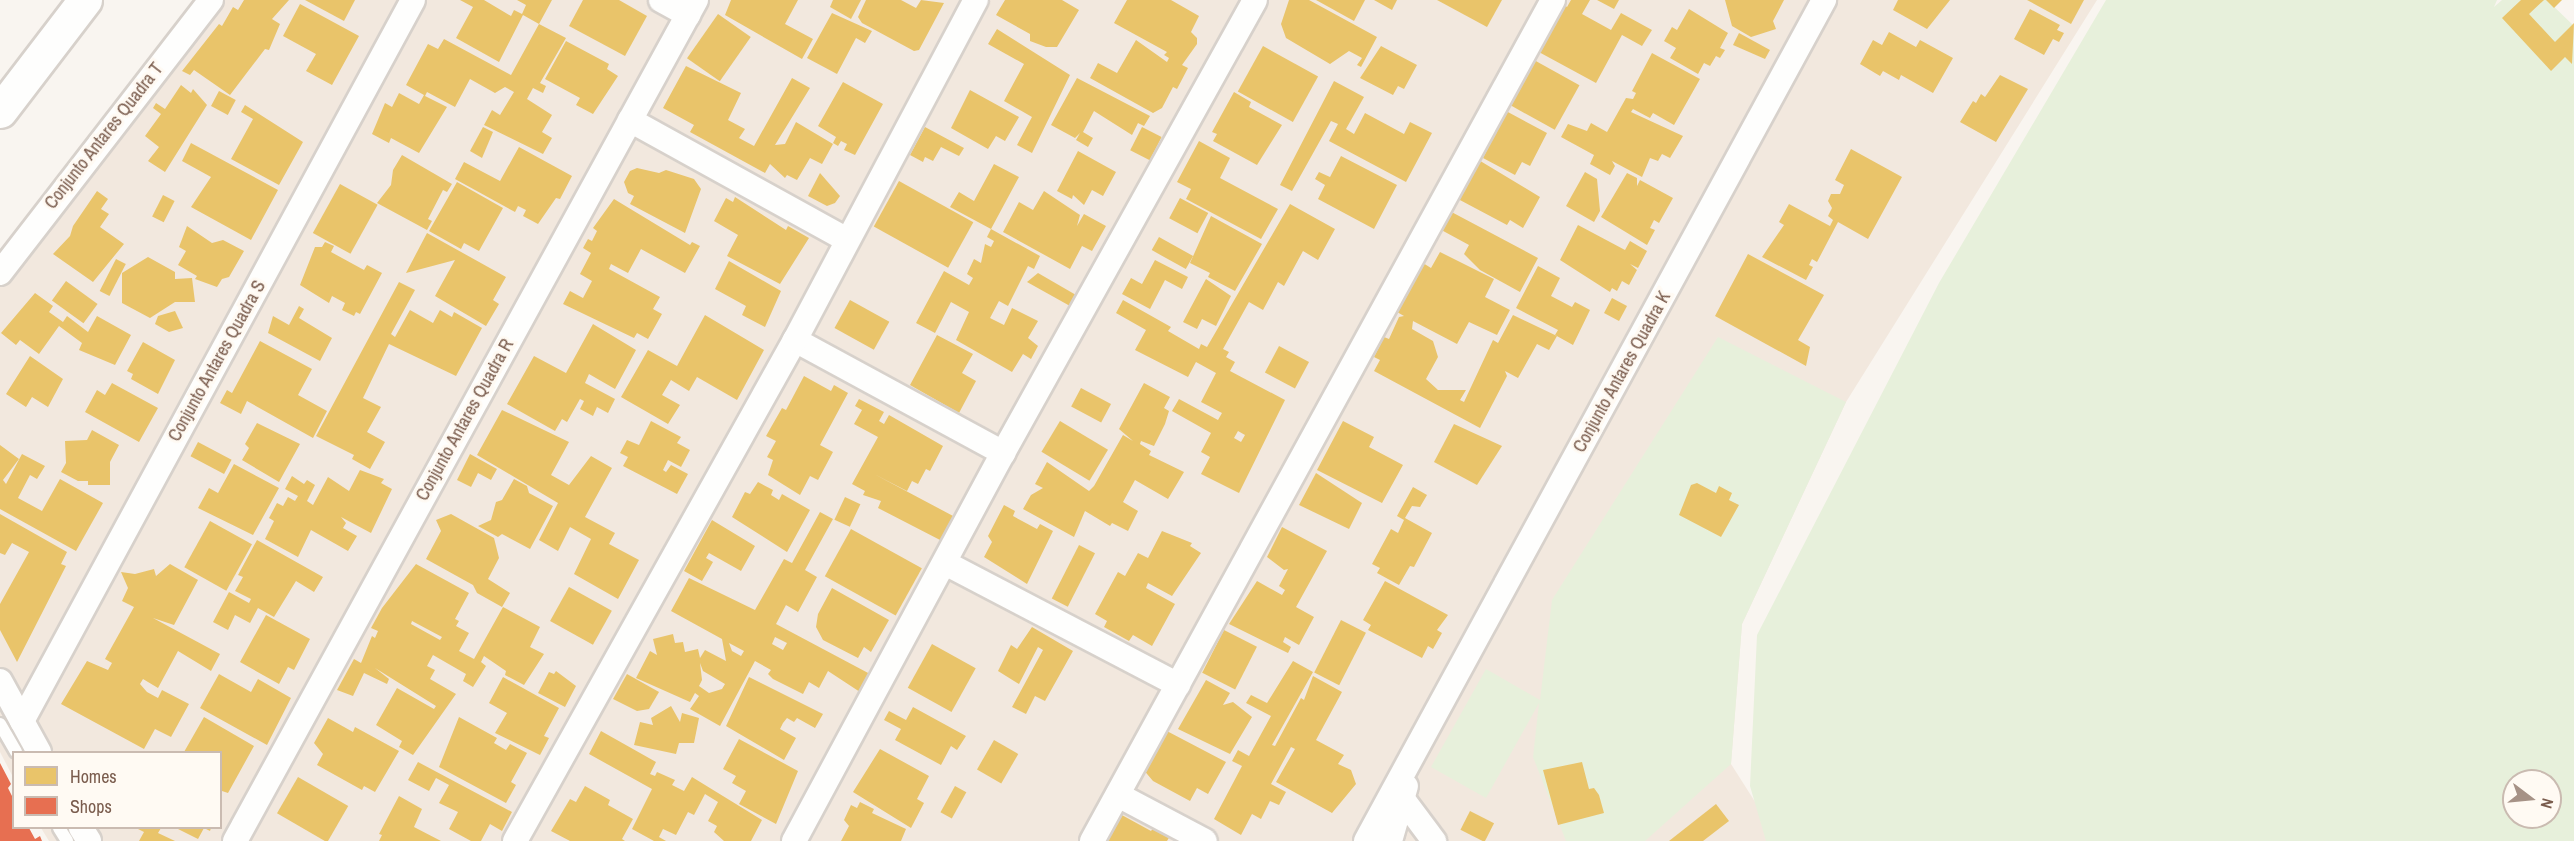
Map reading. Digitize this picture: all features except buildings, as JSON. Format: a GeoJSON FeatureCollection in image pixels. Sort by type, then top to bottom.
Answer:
{"type":"FeatureCollection","features":[{"type":"Feature","properties":{"kind":"main road"},"geometry":{"type":"LineString","coordinates":[[0,111],[86,0]]}},
{"type":"Feature","properties":{"kind":"street","name":"Conjunto Antares Quadra T"},"geometry":{"type":"LineString","coordinates":[[0,273],[211,0]]}},
{"type":"Feature","properties":{"kind":"street","name":"Conjunto Antares Quadra S"},"geometry":{"type":"LineString","coordinates":[[11,722],[413,0]]}},
{"type":"Feature","properties":{"kind":"street"},"geometry":{"type":"LineString","coordinates":[[661,0],[692,8]]}},
{"type":"Feature","properties":{"kind":"street"},"geometry":{"type":"LineString","coordinates":[[515,841],[795,340],[846,239],[976,0]]}},
{"type":"Feature","properties":{"kind":"street"},"geometry":{"type":"LineString","coordinates":[[794,841],[1003,453],[1255,0]]}},
{"type":"Feature","properties":{"kind":"street"},"geometry":{"type":"LineString","coordinates":[[1092,841],[1553,0]]}},
{"type":"Feature","properties":{"kind":"street","name":"Conjunto Antares Quadra K"},"geometry":{"type":"LineString","coordinates":[[1397,792],[1419,744],[1824,0]]}},
{"type":"Feature","properties":{"kind":"street","name":"Conjunto Antares Quadra R"},"geometry":{"type":"LineString","coordinates":[[235,841],[692,8]]}},
{"type":"Feature","properties":{"kind":"street"},"geometry":{"type":"LineString","coordinates":[[630,120],[846,239]]}},
{"type":"Feature","properties":{"kind":"street"},"geometry":{"type":"LineString","coordinates":[[795,340],[1003,453]]}},
{"type":"Feature","properties":{"kind":"street"},"geometry":{"type":"LineString","coordinates":[[945,563],[1178,685]]}},
{"type":"Feature","properties":{"kind":"street"},"geometry":{"type":"LineString","coordinates":[[0,681],[11,722],[37,751]]}},
{"type":"Feature","properties":{"kind":"street"},"geometry":{"type":"LineString","coordinates":[[1366,841],[1397,792]]}},
{"type":"Feature","properties":{"kind":"street"},"geometry":{"type":"LineString","coordinates":[[1390,841],[1397,792]]}},
{"type":"Feature","properties":{"kind":"street"},"geometry":{"type":"LineString","coordinates":[[1397,792],[1434,841]]}},
{"type":"Feature","properties":{"kind":"street"},"geometry":{"type":"LineString","coordinates":[[1118,795],[1205,841]]}},
{"type":"Feature","properties":{"kind":"lane"},"geometry":{"type":"LineString","coordinates":[[11,722],[16,751]]}},
{"type":"Feature","properties":{"kind":"shaded area"},"geometry":{"type":"Polygon","coordinates":[[[201,0],[2097,0],[1846,402],[1742,624],[1731,764],[1780,841],[49,841],[42,829],[222,829],[222,751],[12,751],[12,775],[0,752],[0,249],[201,0]]]}},
{"type":"Feature","properties":{"kind":"green space"},"geometry":{"type":"Polygon","coordinates":[[[2106,0],[2497,0],[2494,7],[2502,0],[2547,0],[2574,26],[2574,841],[1766,841],[1750,786],[1757,635],[1939,283],[2106,0]]]}},
{"type":"Feature","properties":{"kind":"green space"},"geometry":{"type":"Polygon","coordinates":[[[1718,337],[1846,402],[1742,624],[1731,764],[1645,841],[1566,841],[1533,757],[1539,703],[1486,798],[1431,767],[1486,669],[1540,700],[1552,600],[1718,337]]]}}]}
